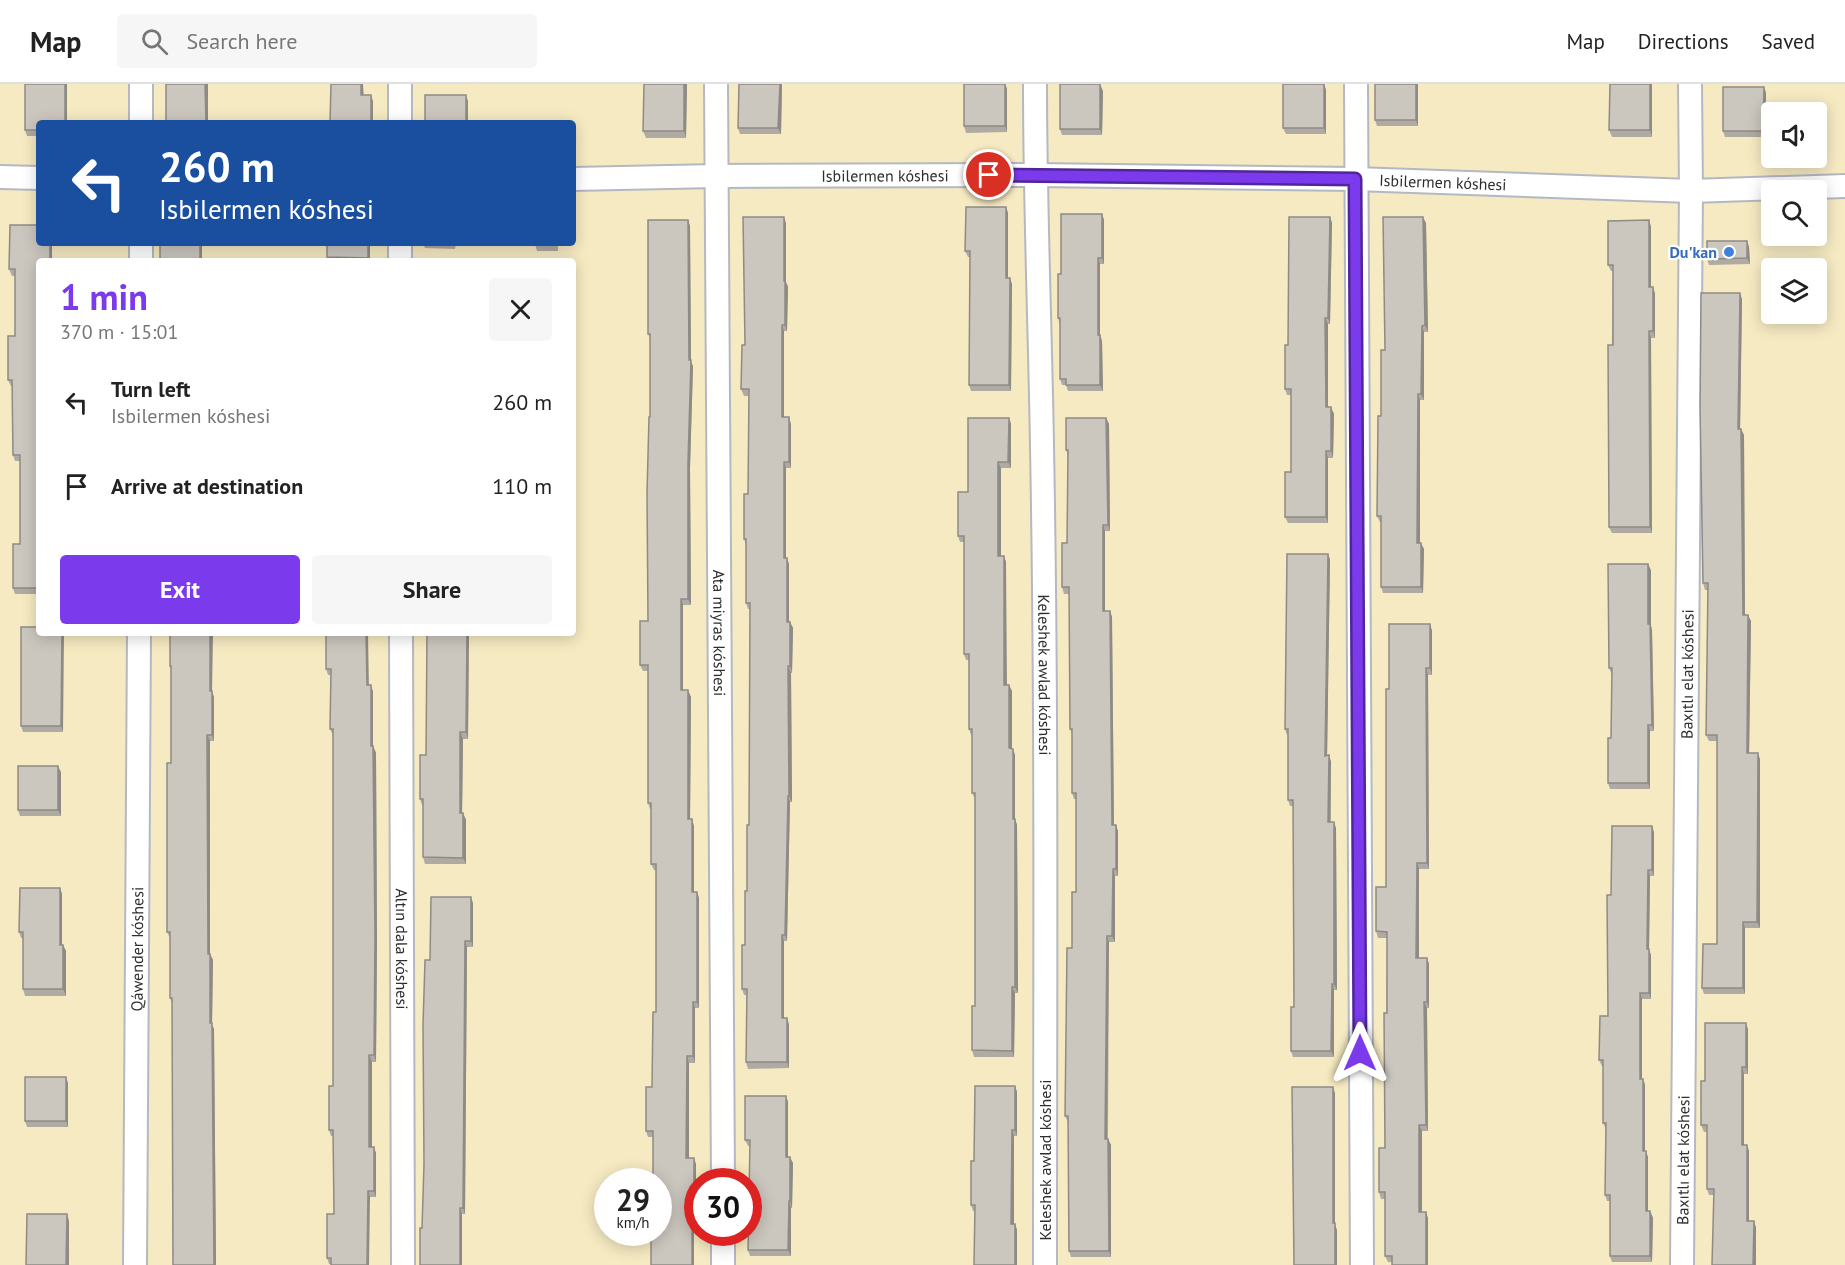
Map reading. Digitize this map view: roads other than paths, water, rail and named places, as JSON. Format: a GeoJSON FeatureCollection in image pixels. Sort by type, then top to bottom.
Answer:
{"type":"FeatureCollection","features":[{"type":"Feature","properties":{"kind":"street"},"geometry":{"type":"LineString","coordinates":[[141,84],[141,120]]}},
{"type":"Feature","properties":{"kind":"street"},"geometry":{"type":"LineString","coordinates":[[400,84],[400,120]]}},
{"type":"Feature","properties":{"kind":"street","name":"Ata miyras kóshesi"},"geometry":{"type":"LineString","coordinates":[[716,84],[723,1168]]}},
{"type":"Feature","properties":{"kind":"street","name":"Keleshek awlad kóshesi"},"geometry":{"type":"LineString","coordinates":[[1035,84],[1045,733],[1045,1265]]}},
{"type":"Feature","properties":{"kind":"street"},"geometry":{"type":"LineString","coordinates":[[1356,84],[1362,1265]]}},
{"type":"Feature","properties":{"kind":"street","name":"Baxıtlı elat kóshesi"},"geometry":{"type":"LineString","coordinates":[[1682,1265],[1690,84]]}},
{"type":"Feature","properties":{"kind":"street","name":"Isbilermen kóshesi"},"geometry":{"type":"LineString","coordinates":[[576,179],[1035,175],[1355,179],[1691,191],[1845,186]]}},
{"type":"Feature","properties":{"kind":"street"},"geometry":{"type":"LineString","coordinates":[[0,177],[36,178]]}},
{"type":"Feature","properties":{"kind":"street","name":"Qáwender kóshesi"},"geometry":{"type":"LineString","coordinates":[[135,1265],[139,636]]}},
{"type":"Feature","properties":{"kind":"street","name":"Altın dala kóshesi"},"geometry":{"type":"LineString","coordinates":[[401,636],[403,1265]]}},
{"type":"Feature","properties":{"kind":"street"},"geometry":{"type":"LineString","coordinates":[[723,1246],[723,1265]]}},
{"type":"Feature","properties":{"kind":"place","name":"Du'kan"},"geometry":{"type":"Point","coordinates":[1729,252]}}]}
